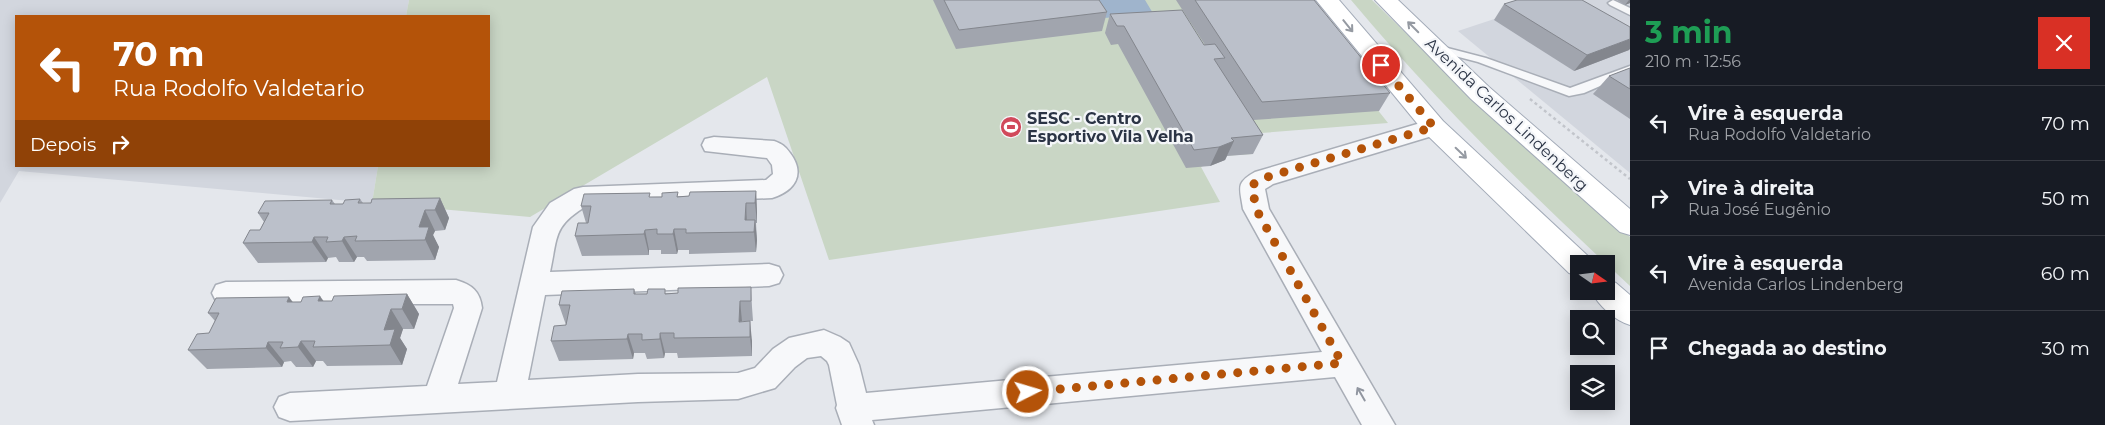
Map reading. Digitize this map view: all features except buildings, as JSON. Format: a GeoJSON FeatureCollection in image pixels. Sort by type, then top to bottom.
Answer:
{"type":"FeatureCollection","features":[{"type":"Feature","properties":{"kind":"main road"},"geometry":{"type":"LineString","coordinates":[[1327,0],[1434,127],[1570,255]]}},
{"type":"Feature","properties":{"kind":"main road","name":"Avenida Carlos Lindenberg"},"geometry":{"type":"LineString","coordinates":[[1386,0],[1480,93],[1630,225]]}},
{"type":"Feature","properties":{"kind":"main road"},"geometry":{"type":"LineString","coordinates":[[1615,299],[1630,313]]}},
{"type":"Feature","properties":{"kind":"street"},"geometry":{"type":"LineString","coordinates":[[1379,425],[1256,209],[1252,185],[1264,178],[1434,127]]}},
{"type":"Feature","properties":{"kind":"street"},"geometry":{"type":"LineString","coordinates":[[509,396],[546,227],[559,210],[583,196],[772,189],[786,177],[784,163],[774,150],[714,145]]}},
{"type":"Feature","properties":{"kind":"street"},"geometry":{"type":"LineString","coordinates":[[533,284],[769,275]]}},
{"type":"Feature","properties":{"kind":"street"},"geometry":{"type":"LineString","coordinates":[[226,294],[456,291],[466,298],[468,308],[438,399]]}},
{"type":"Feature","properties":{"kind":"street"},"geometry":{"type":"LineString","coordinates":[[290,408],[638,388],[738,386],[764,379],[784,358],[800,346],[824,343],[838,352],[846,372],[855,417],[1342,363]]}},
{"type":"Feature","properties":{"kind":"lane"},"geometry":{"type":"LineString","coordinates":[[1613,3],[1630,12]]}},
{"type":"Feature","properties":{"kind":"lane"},"geometry":{"type":"LineString","coordinates":[[1434,48],[1482,60],[1569,92],[1580,90],[1630,69]]}},
{"type":"Feature","properties":{"kind":"shaded area"},"geometry":{"type":"Polygon","coordinates":[[[0,0],[409,0],[406,15],[15,15],[15,167],[378,167],[372,203],[19,171],[0,203],[0,0]]]}},
{"type":"Feature","properties":{"kind":"shaded area"},"geometry":{"type":"Polygon","coordinates":[[[1552,0],[1630,0],[1630,173],[1458,31],[1552,0]]]}},
{"type":"Feature","properties":{"kind":"green space","name":"SESC - Centro Esportivo Vila Velha"},"geometry":{"type":"Polygon","coordinates":[[[409,0],[1291,0],[1388,123],[1261,133],[1234,122],[1253,154],[1223,156],[1201,167],[1220,202],[829,260],[767,77],[530,217],[372,203],[378,167],[490,167],[490,15],[406,15],[409,0]]]}},
{"type":"Feature","properties":{"kind":"green space"},"geometry":{"type":"Polygon","coordinates":[[[1351,0],[1372,0],[1465,91],[1630,237],[1630,286],[1615,272],[1615,255],[1597,255],[1486,148],[1351,0]]]}},
{"type":"Feature","properties":{"kind":"water"},"geometry":{"type":"Polygon","coordinates":[[[1094,0],[1145,0],[1154,15],[1103,18],[1094,0]]]}},
{"type":"Feature","properties":{"kind":"place","name":"SESC - Centro Esportivo Vila Velha"},"geometry":{"type":"Point","coordinates":[1011,127]}},
{"type":"Feature","properties":{"kind":"route"},"geometry":{"type":"LineString","coordinates":[[1028,392],[1342,363],[1256,209],[1252,185],[1264,178],[1434,127],[1381,65]]}}]}
